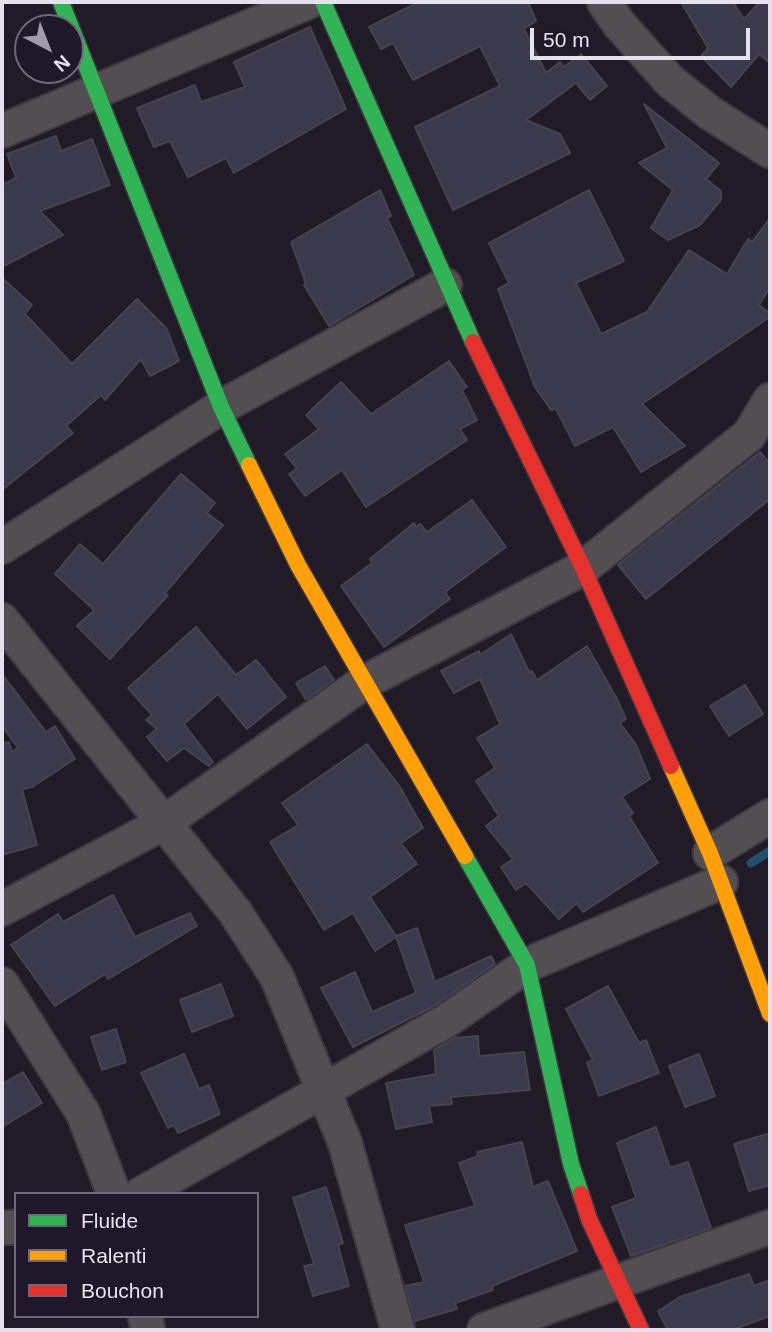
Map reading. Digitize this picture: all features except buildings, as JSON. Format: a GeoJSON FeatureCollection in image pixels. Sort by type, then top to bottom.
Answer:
{"type":"FeatureCollection","features":[{"type":"Feature","properties":{"kind":"street"},"geometry":{"type":"LineString","coordinates":[[61,2],[94,92],[221,407],[298,565],[363,683],[527,965],[571,1164],[589,1219],[641,1330]]}},
{"type":"Feature","properties":{"kind":"street"},"geometry":{"type":"LineString","coordinates":[[2,131],[308,2]]}},
{"type":"Feature","properties":{"kind":"street"},"geometry":{"type":"LineString","coordinates":[[323,2],[445,285],[583,568],[716,868],[770,1014]]}},
{"type":"Feature","properties":{"kind":"street"},"geometry":{"type":"LineString","coordinates":[[604,2],[670,81],[710,113],[770,151]]}},
{"type":"Feature","properties":{"kind":"street"},"geometry":{"type":"LineString","coordinates":[[2,547],[221,407],[445,285]]}},
{"type":"Feature","properties":{"kind":"street"},"geometry":{"type":"LineString","coordinates":[[2,909],[162,824],[363,683],[583,568],[760,443],[770,400]]}},
{"type":"Feature","properties":{"kind":"street"},"geometry":{"type":"LineString","coordinates":[[2,620],[162,824],[235,912],[277,976],[345,1143],[398,1330]]}},
{"type":"Feature","properties":{"kind":"street"},"geometry":{"type":"LineString","coordinates":[[145,1192],[446,1021],[527,965],[716,868],[770,816]]}},
{"type":"Feature","properties":{"kind":"street"},"geometry":{"type":"LineString","coordinates":[[2,984],[83,1113],[113,1192]]}},
{"type":"Feature","properties":{"kind":"street"},"geometry":{"type":"LineString","coordinates":[[484,1330],[770,1227]]}},
{"type":"Feature","properties":{"kind":"waterway"},"geometry":{"type":"LineString","coordinates":[[751,863],[770,851]]}},
{"type":"Feature","properties":{"kind":"traffic: fast"},"geometry":{"type":"LineString","coordinates":[[61,2],[221,407],[249,465]]}},
{"type":"Feature","properties":{"kind":"traffic: fast"},"geometry":{"type":"LineString","coordinates":[[323,2],[473,342]]}},
{"type":"Feature","properties":{"kind":"traffic: fast"},"geometry":{"type":"LineString","coordinates":[[465,856],[527,965],[571,1164],[581,1194]]}},
{"type":"Feature","properties":{"kind":"traffic: slow"},"geometry":{"type":"LineString","coordinates":[[249,465],[298,565],[465,856]]}},
{"type":"Feature","properties":{"kind":"traffic: slow"},"geometry":{"type":"LineString","coordinates":[[671,766],[710,853],[770,1014]]}},
{"type":"Feature","properties":{"kind":"traffic: jam"},"geometry":{"type":"LineString","coordinates":[[473,342],[583,568],[671,766]]}},
{"type":"Feature","properties":{"kind":"traffic: jam"},"geometry":{"type":"LineString","coordinates":[[581,1194],[589,1219],[641,1330]]}}]}
